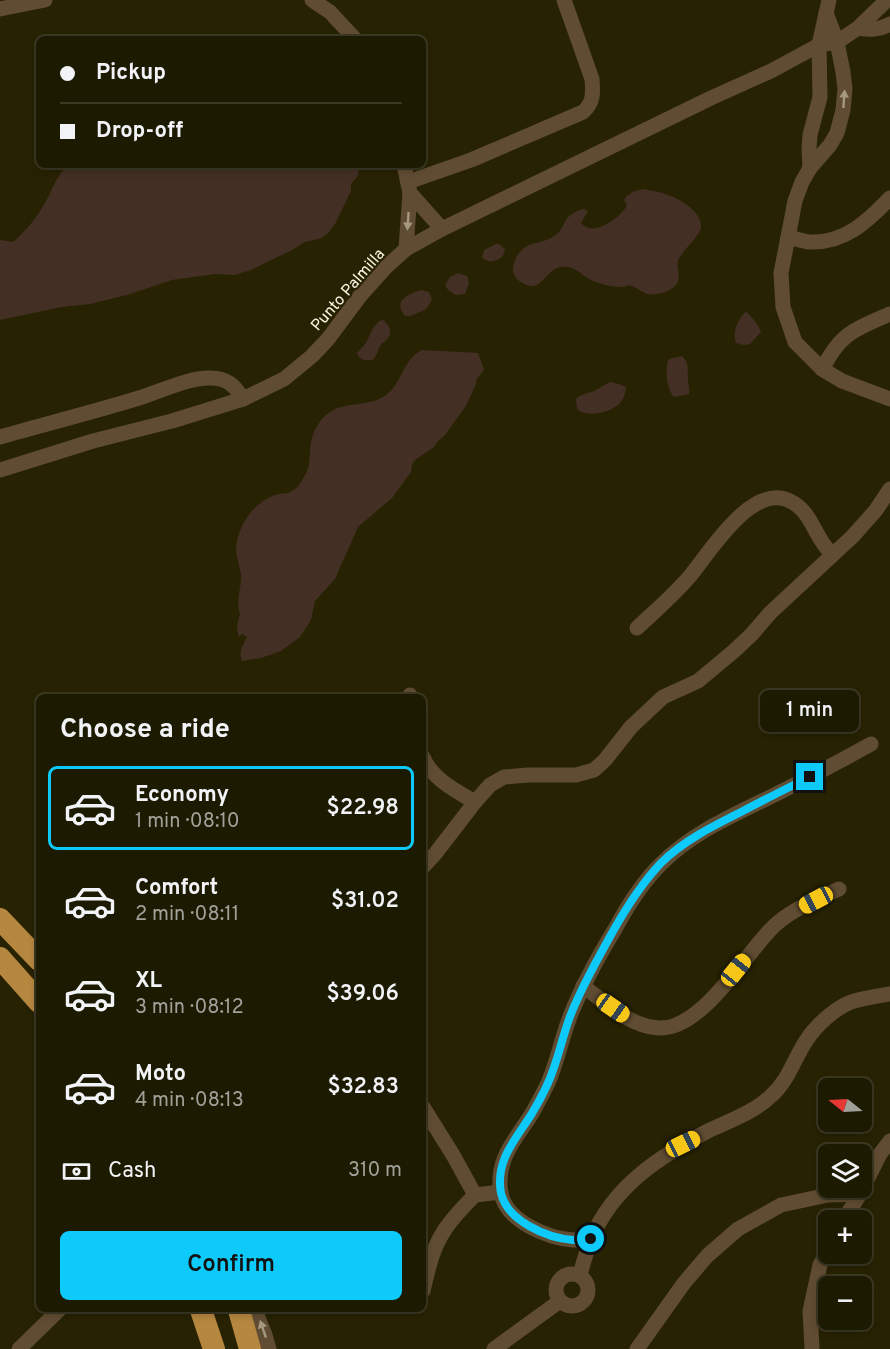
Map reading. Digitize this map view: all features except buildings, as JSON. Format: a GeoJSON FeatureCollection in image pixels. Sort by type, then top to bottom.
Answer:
{"type":"FeatureCollection","features":[{"type":"Feature","properties":{"kind":"highway"},"geometry":{"type":"LineString","coordinates":[[0,919],[34,954]]}},
{"type":"Feature","properties":{"kind":"highway"},"geometry":{"type":"LineString","coordinates":[[3,961],[36,999]]}},
{"type":"Feature","properties":{"kind":"highway"},"geometry":{"type":"LineString","coordinates":[[202,1312],[214,1349]]}},
{"type":"Feature","properties":{"kind":"highway"},"geometry":{"type":"LineString","coordinates":[[240,1312],[250,1349]]}},
{"type":"Feature","properties":{"kind":"street"},"geometry":{"type":"LineString","coordinates":[[0,9],[45,0]]}},
{"type":"Feature","properties":{"kind":"street"},"geometry":{"type":"LineString","coordinates":[[312,0],[330,12],[352,36]]}},
{"type":"Feature","properties":{"kind":"street"},"geometry":{"type":"LineString","coordinates":[[409,187],[583,112],[590,106],[593,92],[592,78],[564,0]]}},
{"type":"Feature","properties":{"kind":"street"},"geometry":{"type":"LineString","coordinates":[[837,42],[858,28],[887,0]]}},
{"type":"Feature","properties":{"kind":"street"},"geometry":{"type":"LineString","coordinates":[[827,6],[837,42],[845,89],[843,110],[841,123],[830,145],[810,168],[795,201],[781,273],[783,307],[795,342],[822,369],[842,381],[890,399]]}},
{"type":"Feature","properties":{"kind":"street"},"geometry":{"type":"LineString","coordinates":[[810,168],[809,148],[820,97],[819,45],[827,6]]}},
{"type":"Feature","properties":{"kind":"street"},"geometry":{"type":"LineString","coordinates":[[858,28],[873,30],[890,24]]}},
{"type":"Feature","properties":{"kind":"street","name":"Punto Palmilla"},"geometry":{"type":"LineString","coordinates":[[0,470],[243,399],[284,379],[312,356],[328,339],[360,296],[406,249],[442,229],[771,71],[819,45],[837,42]]}},
{"type":"Feature","properties":{"kind":"street"},"geometry":{"type":"LineString","coordinates":[[815,116],[841,123]]}},
{"type":"Feature","properties":{"kind":"street"},"geometry":{"type":"LineString","coordinates":[[405,168],[409,187],[406,249]]}},
{"type":"Feature","properties":{"kind":"street"},"geometry":{"type":"LineString","coordinates":[[409,187],[442,229]]}},
{"type":"Feature","properties":{"kind":"street"},"geometry":{"type":"LineString","coordinates":[[788,237],[809,242],[834,240],[853,231],[871,218],[890,198]]}},
{"type":"Feature","properties":{"kind":"street"},"geometry":{"type":"LineString","coordinates":[[822,369],[833,351],[848,335],[890,314]]}},
{"type":"Feature","properties":{"kind":"street"},"geometry":{"type":"LineString","coordinates":[[0,437],[196,379],[208,378],[225,381],[235,386],[243,399]]}},
{"type":"Feature","properties":{"kind":"street"},"geometry":{"type":"LineString","coordinates":[[426,864],[490,785],[504,777],[576,775],[594,770],[605,760],[631,727],[663,697],[698,681],[752,634],[770,613],[853,536],[876,510],[890,489]]}},
{"type":"Feature","properties":{"kind":"street"},"geometry":{"type":"LineString","coordinates":[[637,628],[690,577],[719,539],[746,510],[768,499],[789,500],[800,507],[832,555]]}},
{"type":"Feature","properties":{"kind":"street"},"geometry":{"type":"LineString","coordinates":[[591,1239],[573,1240],[552,1236],[532,1227],[517,1219],[508,1210],[501,1192],[502,1166],[506,1153],[548,1083],[570,1017],[598,957],[637,891],[662,862],[690,840],[712,826],[871,744]]}},
{"type":"Feature","properties":{"kind":"street"},"geometry":{"type":"LineString","coordinates":[[426,764],[441,780],[475,802]]}},
{"type":"Feature","properties":{"kind":"street"},"geometry":{"type":"LineString","coordinates":[[583,986],[626,1017],[645,1025],[659,1028],[676,1025],[694,1015],[712,1000],[773,927],[790,913],[839,890]]}},
{"type":"Feature","properties":{"kind":"street"},"geometry":{"type":"LineString","coordinates":[[580,1275],[591,1239],[605,1214],[637,1175],[683,1144],[753,1108],[773,1095],[791,1071],[806,1040],[827,1017],[852,1002],[890,994]]}},
{"type":"Feature","properties":{"kind":"street"},"geometry":{"type":"LineString","coordinates":[[426,1112],[475,1195]]}},
{"type":"Feature","properties":{"kind":"street"},"geometry":{"type":"LineString","coordinates":[[872,1170],[890,1141]]}},
{"type":"Feature","properties":{"kind":"street"},"geometry":{"type":"LineString","coordinates":[[426,1279],[432,1256],[443,1232],[456,1215],[475,1195],[501,1192]]}},
{"type":"Feature","properties":{"kind":"street"},"geometry":{"type":"LineString","coordinates":[[637,1349],[684,1283],[707,1256],[738,1228],[781,1205],[818,1197]]}},
{"type":"Feature","properties":{"kind":"street"},"geometry":{"type":"LineString","coordinates":[[812,1349],[810,1311],[821,1264]]}},
{"type":"Feature","properties":{"kind":"street"},"geometry":{"type":"LineString","coordinates":[[569,1274],[580,1275],[588,1289],[585,1300],[581,1304],[570,1306],[560,1301],[556,1290],[559,1280],[569,1274]]}},
{"type":"Feature","properties":{"kind":"street"},"geometry":{"type":"LineString","coordinates":[[494,1349],[560,1301]]}},
{"type":"Feature","properties":{"kind":"street"},"geometry":{"type":"LineString","coordinates":[[19,1349],[57,1312]]}},
{"type":"Feature","properties":{"kind":"street"},"geometry":{"type":"LineString","coordinates":[[256,1312],[269,1349]]}},
{"type":"Feature","properties":{"kind":"shaded area"},"geometry":{"type":"Polygon","coordinates":[[[65,168],[359,168],[358,176],[351,184],[351,191],[329,232],[322,238],[305,242],[251,270],[235,275],[215,274],[172,280],[90,304],[62,307],[0,320],[0,240],[13,242],[27,228],[43,207],[65,168]]]}},
{"type":"Feature","properties":{"kind":"shaded area"},"geometry":{"type":"Polygon","coordinates":[[[644,189],[675,198],[695,212],[700,222],[698,235],[678,261],[679,277],[674,287],[658,294],[648,294],[632,286],[616,287],[599,283],[568,267],[555,269],[535,286],[525,284],[516,277],[513,267],[520,252],[529,245],[556,235],[572,214],[583,209],[587,210],[581,223],[586,227],[599,227],[613,220],[624,210],[627,205],[624,200],[628,195],[644,189]]]}},
{"type":"Feature","properties":{"kind":"shaded area"},"geometry":{"type":"Polygon","coordinates":[[[496,244],[505,249],[503,256],[498,260],[487,261],[482,257],[484,250],[496,244]]]}},
{"type":"Feature","properties":{"kind":"shaded area"},"geometry":{"type":"Polygon","coordinates":[[[458,273],[467,276],[469,283],[465,294],[456,295],[445,285],[450,277],[458,273]]]}},
{"type":"Feature","properties":{"kind":"shaded area"},"geometry":{"type":"Polygon","coordinates":[[[421,290],[429,292],[432,299],[428,307],[410,316],[405,316],[401,311],[401,302],[407,296],[421,290]]]}},
{"type":"Feature","properties":{"kind":"shaded area"},"geometry":{"type":"Polygon","coordinates":[[[746,312],[761,332],[750,344],[744,345],[736,343],[735,331],[738,322],[746,312]]]}},
{"type":"Feature","properties":{"kind":"shaded area"},"geometry":{"type":"Polygon","coordinates":[[[383,320],[390,328],[387,340],[382,343],[373,360],[361,359],[357,353],[366,343],[373,328],[383,320]]]}},
{"type":"Feature","properties":{"kind":"shaded area"},"geometry":{"type":"Polygon","coordinates":[[[422,350],[478,353],[484,370],[476,380],[466,406],[434,447],[415,460],[411,472],[392,498],[358,527],[335,579],[315,601],[311,620],[300,637],[281,651],[261,658],[242,661],[241,652],[247,637],[242,634],[239,637],[237,631],[240,614],[238,605],[241,574],[236,547],[240,530],[248,515],[260,503],[277,494],[291,492],[299,485],[308,469],[314,433],[324,417],[344,406],[373,401],[386,395],[392,390],[411,359],[422,350]]]}},
{"type":"Feature","properties":{"kind":"shaded area"},"geometry":{"type":"Polygon","coordinates":[[[682,356],[687,364],[689,394],[674,397],[668,384],[667,363],[669,359],[682,356]]]}},
{"type":"Feature","properties":{"kind":"shaded area"},"geometry":{"type":"Polygon","coordinates":[[[610,382],[626,387],[624,397],[618,405],[592,414],[577,409],[576,399],[579,396],[610,382]]]}},
{"type":"Feature","properties":{"kind":"route"},"geometry":{"type":"LineString","coordinates":[[591,1239],[573,1240],[552,1236],[532,1227],[517,1219],[508,1210],[501,1192],[502,1166],[506,1153],[548,1083],[583,986],[637,891],[662,862],[712,826],[810,777]]}}]}
